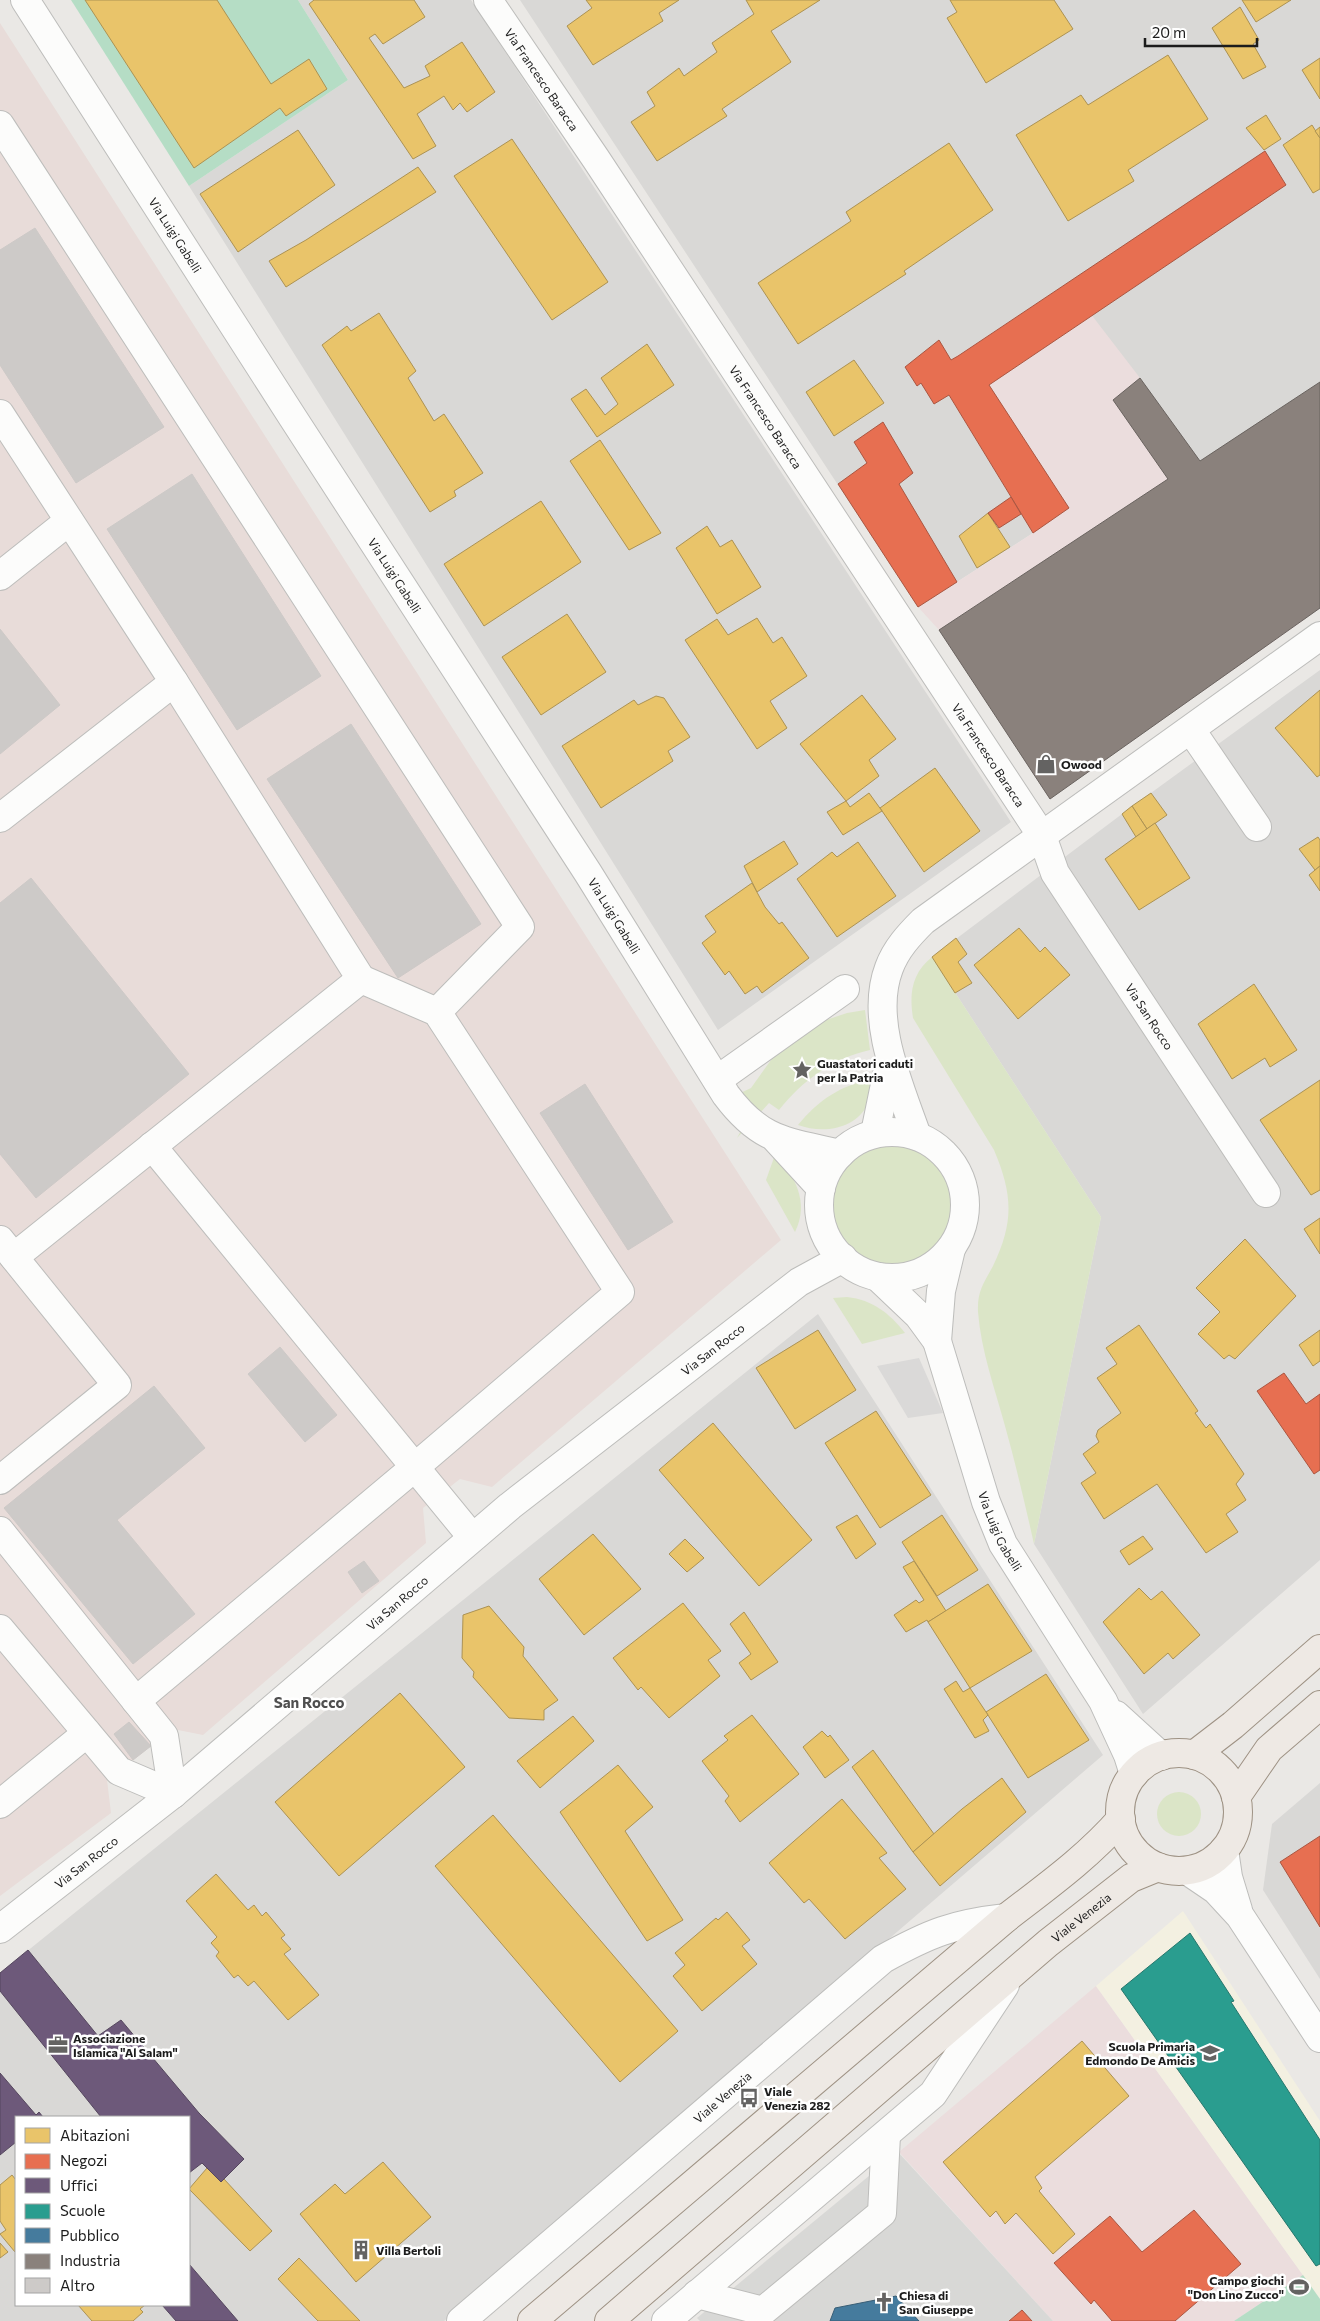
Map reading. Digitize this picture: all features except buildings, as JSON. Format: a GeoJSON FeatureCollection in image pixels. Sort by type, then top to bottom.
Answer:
{"type":"FeatureCollection","features":[{"type":"Feature","properties":{"kind":"main road"},"geometry":{"type":"LineString","coordinates":[[1194,1755],[1233,1725],[1320,1650]]}},
{"type":"Feature","properties":{"kind":"main road"},"geometry":{"type":"LineString","coordinates":[[1236,1797],[1269,1749],[1320,1706]]}},
{"type":"Feature","properties":{"kind":"main road","name":"Viale Venezia"},"geometry":{"type":"LineString","coordinates":[[1194,1755],[1215,1765],[1232,1787],[1238,1810],[1236,1828],[1224,1850],[1205,1865],[1188,1871],[1158,1867],[1134,1850],[1126,1838],[1121,1819],[1122,1799],[1128,1782],[1134,1774],[1150,1761],[1161,1756],[1194,1755]]}},
{"type":"Feature","properties":{"kind":"main road"},"geometry":{"type":"LineString","coordinates":[[532,2321],[1006,1918],[1073,1867],[1104,1839],[1121,1819]]}},
{"type":"Feature","properties":{"kind":"main road","name":"Viale Venezia"},"geometry":{"type":"LineString","coordinates":[[609,2321],[1048,1943],[1131,1878],[1158,1867]]}},
{"type":"Feature","properties":{"kind":"street","name":"Via Luigi Gabelli"},"geometry":{"type":"LineString","coordinates":[[25,0],[588,873],[716,1080],[739,1113],[758,1129],[776,1139],[840,1154]]}},
{"type":"Feature","properties":{"kind":"street","name":"Via Francesco Baracca"},"geometry":{"type":"LineString","coordinates":[[488,0],[602,167],[1042,836]]}},
{"type":"Feature","properties":{"kind":"street"},"geometry":{"type":"LineString","coordinates":[[0,125],[520,927],[437,1012]]}},
{"type":"Feature","properties":{"kind":"street"},"geometry":{"type":"LineString","coordinates":[[0,414],[174,682],[361,979],[437,1012],[620,1292],[136,1701]]}},
{"type":"Feature","properties":{"kind":"street"},"geometry":{"type":"LineString","coordinates":[[0,576],[69,521]]}},
{"type":"Feature","properties":{"kind":"street"},"geometry":{"type":"LineString","coordinates":[[917,1136],[890,1058],[884,1020],[885,983],[888,969],[902,944],[923,921],[1042,836],[1191,730],[1315,649]]}},
{"type":"Feature","properties":{"kind":"street"},"geometry":{"type":"LineString","coordinates":[[0,818],[174,682]]}},
{"type":"Feature","properties":{"kind":"street"},"geometry":{"type":"LineString","coordinates":[[1191,730],[1257,827]]}},
{"type":"Feature","properties":{"kind":"street","name":"Via San Rocco"},"geometry":{"type":"LineString","coordinates":[[1042,836],[1055,873],[1266,1193]]}},
{"type":"Feature","properties":{"kind":"street"},"geometry":{"type":"LineString","coordinates":[[0,1480],[118,1385],[7,1249],[152,1146],[361,979]]}},
{"type":"Feature","properties":{"kind":"street"},"geometry":{"type":"LineString","coordinates":[[716,1080],[845,989]]}},
{"type":"Feature","properties":{"kind":"street"},"geometry":{"type":"LineString","coordinates":[[875,1133],[890,1058]]}},
{"type":"Feature","properties":{"kind":"street"},"geometry":{"type":"LineString","coordinates":[[896,1132],[917,1136],[937,1147],[953,1163],[962,1184],[966,1206],[962,1229],[951,1249],[934,1265],[917,1274],[878,1277],[858,1269],[836,1251],[822,1226],[819,1207],[821,1188],[828,1169],[840,1154],[855,1142],[875,1133],[896,1132]]}},
{"type":"Feature","properties":{"kind":"street","name":"Via Luigi Gabelli"},"geometry":{"type":"LineString","coordinates":[[776,1139],[821,1188]]}},
{"type":"Feature","properties":{"kind":"street"},"geometry":{"type":"LineString","coordinates":[[152,1146],[472,1537]]}},
{"type":"Feature","properties":{"kind":"street","name":"Via Luigi Gabelli"},"geometry":{"type":"LineString","coordinates":[[951,1249],[941,1291],[937,1341],[940,1384],[1003,1544],[1103,1701],[1128,1754],[1134,1774]]}},
{"type":"Feature","properties":{"kind":"street","name":"Via San Rocco"},"geometry":{"type":"LineString","coordinates":[[0,1929],[173,1794],[472,1537],[633,1409],[799,1282],[836,1251]]}},
{"type":"Feature","properties":{"kind":"street","name":"Via Luigi Gabelli"},"geometry":{"type":"LineString","coordinates":[[878,1277],[918,1315],[937,1341]]}},
{"type":"Feature","properties":{"kind":"street"},"geometry":{"type":"LineString","coordinates":[[0,1531],[164,1736],[173,1794]]}},
{"type":"Feature","properties":{"kind":"street"},"geometry":{"type":"LineString","coordinates":[[0,1629],[119,1771],[173,1794]]}},
{"type":"Feature","properties":{"kind":"street","name":"Via Luigi Gabelli"},"geometry":{"type":"LineString","coordinates":[[1103,1701],[1132,1731],[1161,1756]]}},
{"type":"Feature","properties":{"kind":"street"},"geometry":{"type":"LineString","coordinates":[[0,1804],[87,1733]]}},
{"type":"Feature","properties":{"kind":"street"},"geometry":{"type":"LineString","coordinates":[[1224,1850],[1231,1888],[1240,1916]]}},
{"type":"Feature","properties":{"kind":"street"},"geometry":{"type":"LineString","coordinates":[[1188,1871],[1216,1890],[1240,1916],[1320,2038]]}},
{"type":"Feature","properties":{"kind":"street","name":"Viale Venezia"},"geometry":{"type":"LineString","coordinates":[[461,2321],[883,1959],[934,1932],[972,1922],[1006,1918]]}},
{"type":"Feature","properties":{"kind":"street","name":"Viale Venezia"},"geometry":{"type":"LineString","coordinates":[[666,2321],[933,2094],[1010,1976]]}},
{"type":"Feature","properties":{"kind":"street"},"geometry":{"type":"LineString","coordinates":[[697,2294],[763,2311],[882,2213],[886,2135]]}},
{"type":"Feature","properties":{"kind":"shaded area"},"geometry":{"type":"Polygon","coordinates":[[[298,0],[471,0],[1011,822],[718,1030],[189,186],[348,80],[298,0]]]}},
{"type":"Feature","properties":{"kind":"shaded area"},"geometry":{"type":"Polygon","coordinates":[[[520,0],[1320,0],[1320,608],[1304,620],[1200,461],[958,356],[934,371],[1033,533],[918,607],[520,0]]]}},
{"type":"Feature","properties":{"kind":"shaded area"},"geometry":{"type":"Polygon","coordinates":[[[0,23],[781,1240],[492,1487],[460,1479],[423,1508],[426,1543],[203,1735],[173,1729],[107,1780],[111,1813],[0,1896],[0,23]]]}},
{"type":"Feature","properties":{"kind":"shaded area"},"geometry":{"type":"Polygon","coordinates":[[[1067,283],[1140,378],[1200,461],[1304,620],[1050,799],[939,630],[918,607],[1033,533],[934,371],[1067,283]]]}},
{"type":"Feature","properties":{"kind":"shaded area"},"geometry":{"type":"Polygon","coordinates":[[[1320,670],[1320,1560],[1143,1714],[1034,1544],[1101,1217],[932,957],[1122,814],[1320,670]]]}},
{"type":"Feature","properties":{"kind":"shaded area"},"geometry":{"type":"Polygon","coordinates":[[[818,1314],[1103,1755],[444,2321],[0,2321],[0,1973],[818,1314]]]}},
{"type":"Feature","properties":{"kind":"shaded area"},"geometry":{"type":"Polygon","coordinates":[[[919,1358],[943,1413],[908,1418],[877,1366],[919,1358]]]}},
{"type":"Feature","properties":{"kind":"shaded area"},"geometry":{"type":"Polygon","coordinates":[[[1320,1783],[1320,1979],[1263,1890],[1272,1824],[1320,1783]]]}},
{"type":"Feature","properties":{"kind":"shaded area","name":"Scuola Primaria Edmondo De Amicis"},"geometry":{"type":"Polygon","coordinates":[[[1183,1911],[1320,2121],[1320,2299],[1096,1986],[1183,1911]]]}},
{"type":"Feature","properties":{"kind":"shaded area"},"geometry":{"type":"Polygon","coordinates":[[[1096,1986],[1303,2275],[1234,2321],[1053,2321],[899,2152],[1096,1986]]]}},
{"type":"Feature","properties":{"kind":"shaded area"},"geometry":{"type":"Polygon","coordinates":[[[898,2152],[1053,2321],[700,2321],[697,2318],[898,2152]]]}},
{"type":"Feature","properties":{"kind":"green space"},"geometry":{"type":"Polygon","coordinates":[[[71,0],[298,0],[348,80],[189,186],[71,0]]]}},
{"type":"Feature","properties":{"kind":"green space"},"geometry":{"type":"Polygon","coordinates":[[[932,957],[1101,1217],[1034,1544],[1013,1455],[985,1355],[978,1312],[982,1288],[1005,1236],[1008,1222],[1008,1195],[994,1150],[913,1018],[911,1000],[916,977],[925,963],[932,957]]]}},
{"type":"Feature","properties":{"kind":"green space"},"geometry":{"type":"Polygon","coordinates":[[[865,1010],[870,1050],[843,1059],[819,1072],[788,1099],[779,1110],[769,1103],[737,1138],[743,1127],[719,1103],[751,1088],[776,1053],[823,1021],[847,1013],[865,1010]]]}},
{"type":"Feature","properties":{"kind":"green space"},"geometry":{"type":"Polygon","coordinates":[[[874,1079],[869,1102],[856,1119],[847,1124],[828,1129],[808,1128],[798,1125],[814,1108],[831,1095],[851,1085],[874,1079]]]}},
{"type":"Feature","properties":{"kind":"green space"},"geometry":{"type":"Polygon","coordinates":[[[892,1142],[916,1146],[937,1160],[951,1181],[955,1205],[951,1229],[937,1250],[916,1264],[892,1268],[868,1264],[847,1250],[833,1229],[829,1205],[833,1181],[847,1160],[868,1146],[892,1142]]]}},
{"type":"Feature","properties":{"kind":"green space"},"geometry":{"type":"Polygon","coordinates":[[[776,1152],[789,1171],[798,1190],[801,1210],[795,1232],[766,1180],[776,1152]]]}},
{"type":"Feature","properties":{"kind":"green space"},"geometry":{"type":"Polygon","coordinates":[[[847,1297],[873,1304],[893,1319],[905,1333],[862,1344],[833,1298],[847,1297]]]}},
{"type":"Feature","properties":{"kind":"green space"},"geometry":{"type":"Polygon","coordinates":[[[1179,1792],[1191,1796],[1197,1802],[1201,1814],[1197,1826],[1191,1832],[1179,1836],[1167,1832],[1161,1826],[1157,1814],[1161,1802],[1167,1796],[1179,1792]]]}},
{"type":"Feature","properties":{"kind":"green space","name":"Campo giochi \"Don Lino Zucco\""},"geometry":{"type":"Polygon","coordinates":[[[1303,2275],[1320,2299],[1320,2321],[1234,2321],[1303,2275]]]}},
{"type":"Feature","properties":{"kind":"place","name":"Owood"},"geometry":{"type":"Point","coordinates":[1046,764]}},
{"type":"Feature","properties":{"kind":"place","name":"Guastatori caduti per la Patria"},"geometry":{"type":"Point","coordinates":[802,1070]}},
{"type":"Feature","properties":{"kind":"place","name":"Associazione Islamica \"Al Salam\""},"geometry":{"type":"Point","coordinates":[58,2045]}},
{"type":"Feature","properties":{"kind":"place","name":"Scuola Primaria Edmondo De Amicis"},"geometry":{"type":"Point","coordinates":[1210,2053]}},
{"type":"Feature","properties":{"kind":"place","name":"Viale Venezia 282"},"geometry":{"type":"Point","coordinates":[749,2098]}},
{"type":"Feature","properties":{"kind":"place","name":"Villa Bertoli"},"geometry":{"type":"Point","coordinates":[361,2250]}},
{"type":"Feature","properties":{"kind":"place","name":"Campo giochi \"Don Lino Zucco\""},"geometry":{"type":"Point","coordinates":[1299,2287]}},
{"type":"Feature","properties":{"kind":"place","name":"Chiesa di San Giuseppe"},"geometry":{"type":"Point","coordinates":[884,2302]}},
{"type":"Feature","properties":{"kind":"district","name":"San Rocco"},"geometry":{"type":"Point","coordinates":[309,1702]}}]}
